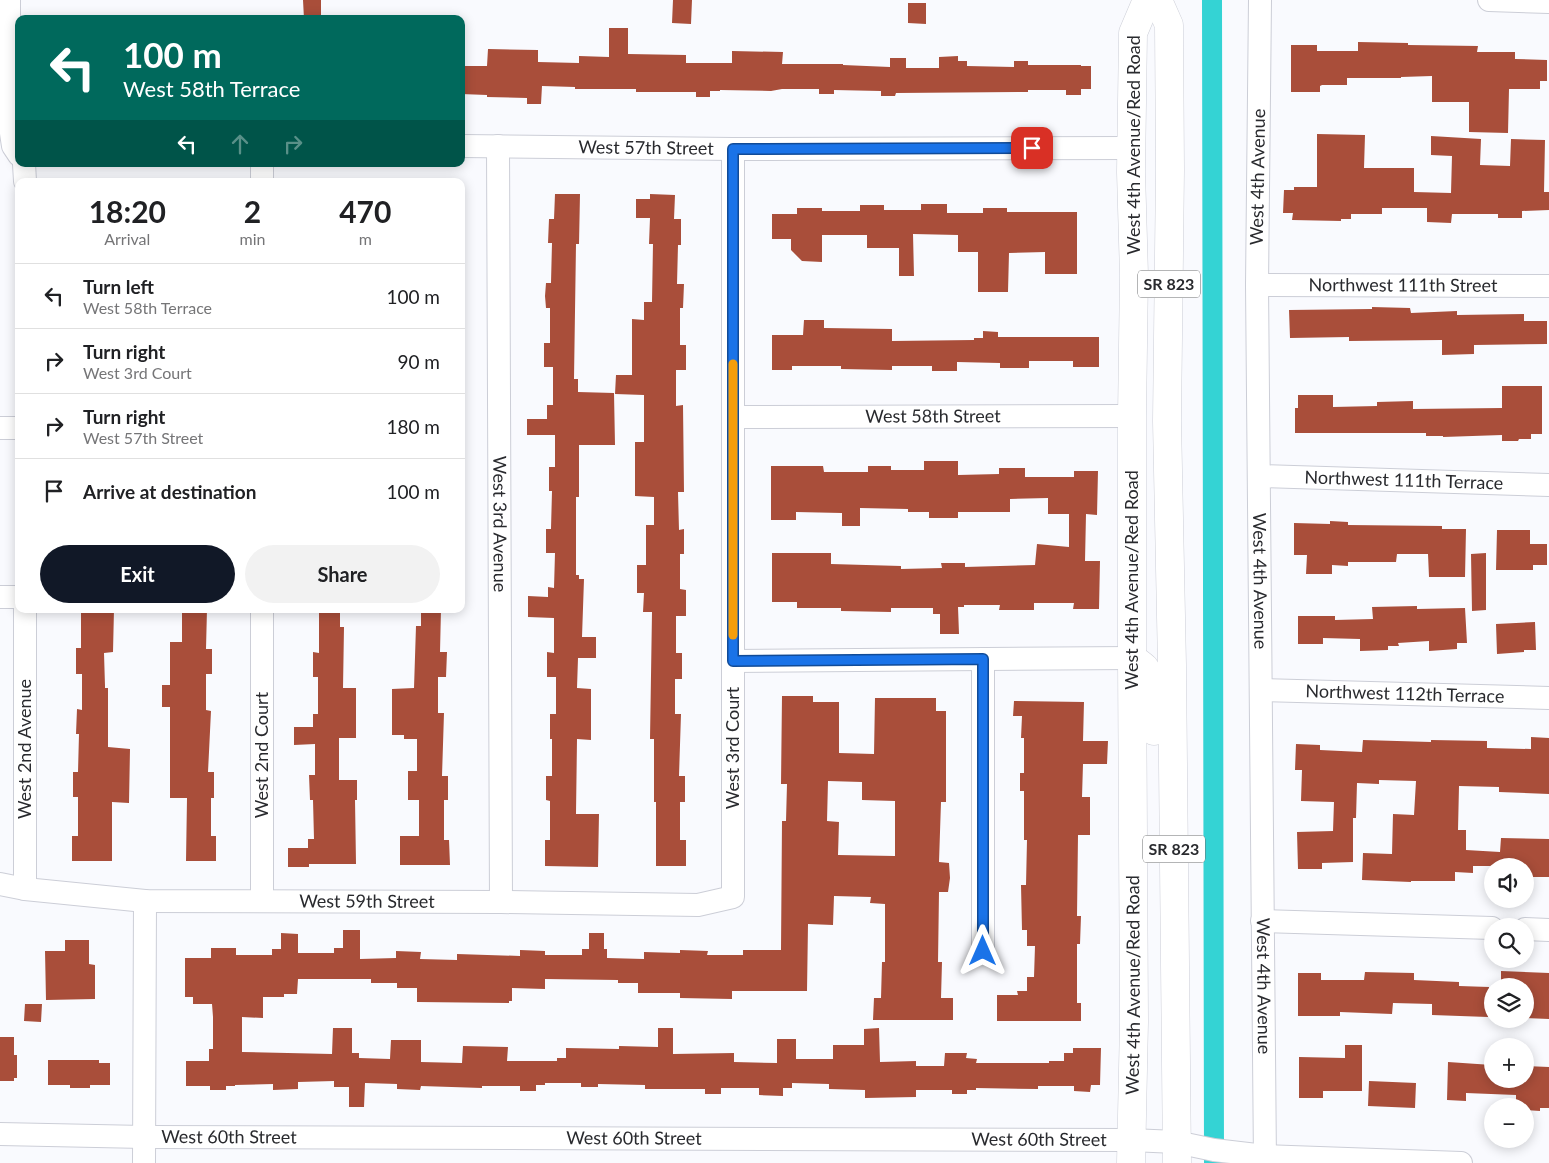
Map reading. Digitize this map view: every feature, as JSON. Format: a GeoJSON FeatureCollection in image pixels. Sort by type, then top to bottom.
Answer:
{"type":"FeatureCollection","features":[{"type":"Feature","properties":{"kind":"main road","name":"West 4th Avenue/Red Road"},"geometry":{"type":"LineString","coordinates":[[1131,1151],[1134,1022],[1132,416],[1134,275],[1132,33],[1146,0]]}},
{"type":"Feature","properties":{"kind":"main road","name":"West 4th Avenue/Red Road"},"geometry":{"type":"LineString","coordinates":[[1158,0],[1169,25],[1170,170],[1167,421],[1176,1152]]}},
{"type":"Feature","properties":{"kind":"main road"},"geometry":{"type":"LineString","coordinates":[[1132,416],[1167,421]]}},
{"type":"Feature","properties":{"kind":"main road"},"geometry":{"type":"LineString","coordinates":[[1132,658],[1145,669],[1150,677],[1153,693],[1154,732],[1160,770],[1173,792]]}},
{"type":"Feature","properties":{"kind":"street"},"geometry":{"type":"LineString","coordinates":[[9,0],[9,120],[15,151]]}},
{"type":"Feature","properties":{"kind":"street","name":"West 4th Avenue"},"geometry":{"type":"LineString","coordinates":[[1260,0],[1257,285],[1265,1159]]}},
{"type":"Feature","properties":{"kind":"street"},"geometry":{"type":"LineString","coordinates":[[1488,0],[1549,2]]}},
{"type":"Feature","properties":{"kind":"street","name":"West 57th Street"},"geometry":{"type":"LineString","coordinates":[[465,146],[733,149],[1132,148]]}},
{"type":"Feature","properties":{"kind":"street","name":"West 3rd Avenue"},"geometry":{"type":"LineString","coordinates":[[498,146],[501,902]]}},
{"type":"Feature","properties":{"kind":"street","name":"West 3rd Court"},"geometry":{"type":"LineString","coordinates":[[733,149],[733,897]]}},
{"type":"Feature","properties":{"kind":"street","name":"Northwest 111th Street"},"geometry":{"type":"LineString","coordinates":[[1257,285],[1549,286]]}},
{"type":"Feature","properties":{"kind":"street","name":"West 58th Street"},"geometry":{"type":"LineString","coordinates":[[733,418],[1132,416]]}},
{"type":"Feature","properties":{"kind":"street"},"geometry":{"type":"LineString","coordinates":[[0,428],[15,428]]}},
{"type":"Feature","properties":{"kind":"street","name":"Northwest 111th Terrace"},"geometry":{"type":"LineString","coordinates":[[1259,476],[1549,485]]}},
{"type":"Feature","properties":{"kind":"street"},"geometry":{"type":"LineString","coordinates":[[0,597],[15,597]]}},
{"type":"Feature","properties":{"kind":"street","name":"West 2nd Avenue"},"geometry":{"type":"LineString","coordinates":[[25,613],[25,889]]}},
{"type":"Feature","properties":{"kind":"street","name":"West 2nd Court"},"geometry":{"type":"LineString","coordinates":[[262,613],[262,901]]}},
{"type":"Feature","properties":{"kind":"street"},"geometry":{"type":"LineString","coordinates":[[733,661],[1132,658]]}},
{"type":"Feature","properties":{"kind":"street"},"geometry":{"type":"LineString","coordinates":[[983,659],[983,951]]}},
{"type":"Feature","properties":{"kind":"street","name":"Northwest 112th Terrace"},"geometry":{"type":"LineString","coordinates":[[1261,690],[1549,698]]}},
{"type":"Feature","properties":{"kind":"street","name":"West 59th Street"},"geometry":{"type":"LineString","coordinates":[[0,884],[25,889],[145,901],[501,902],[698,905],[733,897]]}},
{"type":"Feature","properties":{"kind":"street"},"geometry":{"type":"LineString","coordinates":[[144,1163],[145,901]]}},
{"type":"Feature","properties":{"kind":"street"},"geometry":{"type":"LineString","coordinates":[[1262,921],[1484,928]]}},
{"type":"Feature","properties":{"kind":"street"},"geometry":{"type":"LineString","coordinates":[[1534,929],[1549,930]]}},
{"type":"Feature","properties":{"kind":"street","name":"West 60th Street"},"geometry":{"type":"LineString","coordinates":[[0,1134],[1176,1152],[1214,1150],[1265,1159],[1461,1163]]}},
{"type":"Feature","properties":{"kind":"building"},"geometry":{"type":"Polygon","coordinates":[[[303,0],[321,0],[321,15],[304,15],[303,0]]]}},
{"type":"Feature","properties":{"kind":"building"},"geometry":{"type":"Polygon","coordinates":[[[673,0],[692,0],[691,24],[672,23],[673,0]]]}},
{"type":"Feature","properties":{"kind":"building"},"geometry":{"type":"Polygon","coordinates":[[[908,3],[926,3],[926,24],[908,23],[908,3]]]}},
{"type":"Feature","properties":{"kind":"building"},"geometry":{"type":"Polygon","coordinates":[[[609,28],[628,28],[628,54],[686,55],[686,63],[732,63],[732,51],[783,52],[782,64],[843,64],[890,67],[890,58],[906,58],[906,68],[939,68],[939,57],[958,56],[958,61],[967,61],[967,66],[1014,67],[1014,61],[1028,61],[1028,65],[1091,66],[1091,89],[1081,89],[1081,95],[1066,95],[1066,90],[1028,90],[1028,92],[896,93],[895,96],[881,96],[881,91],[834,90],[834,94],[819,94],[819,89],[782,89],[771,91],[720,90],[710,91],[710,97],[696,97],[696,92],[636,92],[636,89],[575,89],[575,87],[542,86],[541,104],[527,104],[527,98],[465,94],[465,66],[487,66],[488,49],[538,50],[538,62],[579,63],[579,56],[609,57],[609,28]]]}},
{"type":"Feature","properties":{"kind":"building"},"geometry":{"type":"Polygon","coordinates":[[[1358,42],[1478,46],[1477,52],[1515,52],[1515,59],[1547,60],[1547,81],[1540,81],[1540,89],[1509,89],[1508,133],[1469,132],[1469,102],[1432,102],[1432,76],[1347,78],[1347,85],[1322,85],[1320,86],[1320,92],[1291,92],[1291,45],[1317,45],[1317,51],[1358,51],[1358,42]]]}},
{"type":"Feature","properties":{"kind":"building"},"geometry":{"type":"Polygon","coordinates":[[[1317,134],[1365,135],[1364,168],[1414,168],[1414,192],[1451,193],[1452,156],[1431,155],[1431,136],[1481,139],[1480,165],[1510,166],[1511,139],[1545,140],[1544,192],[1549,192],[1549,210],[1522,211],[1522,218],[1498,218],[1498,214],[1452,214],[1451,223],[1427,222],[1427,208],[1382,208],[1382,214],[1351,214],[1351,219],[1341,219],[1341,221],[1292,220],[1293,213],[1283,213],[1284,190],[1294,190],[1294,187],[1317,187],[1317,134]]]}},
{"type":"Feature","properties":{"kind":"building"},"geometry":{"type":"Polygon","coordinates":[[[555,194],[580,194],[579,244],[576,244],[574,379],[578,379],[578,392],[614,393],[615,445],[579,445],[579,497],[576,497],[576,575],[579,575],[579,579],[584,579],[582,637],[596,637],[596,658],[578,658],[577,688],[591,689],[591,740],[577,739],[576,814],[599,814],[598,867],[545,866],[545,840],[550,840],[550,801],[546,800],[546,776],[552,776],[550,714],[556,714],[556,677],[547,677],[547,652],[554,653],[554,618],[528,617],[528,596],[548,597],[548,587],[554,588],[555,553],[546,553],[546,529],[551,529],[552,491],[549,491],[549,467],[555,467],[555,435],[527,435],[527,419],[547,419],[547,405],[553,405],[553,367],[544,367],[544,343],[550,343],[550,308],[546,308],[545,296],[546,283],[551,283],[552,243],[548,243],[549,219],[554,219],[555,194]]]}},
{"type":"Feature","properties":{"kind":"building"},"geometry":{"type":"Polygon","coordinates":[[[650,194],[675,195],[674,219],[681,219],[681,245],[678,245],[677,284],[684,284],[683,308],[680,308],[680,345],[686,345],[686,370],[676,370],[676,406],[683,405],[684,492],[678,492],[679,530],[684,529],[684,554],[680,554],[680,589],[686,590],[686,616],[676,616],[676,653],[682,653],[682,679],[675,679],[675,714],[681,714],[679,776],[685,776],[685,802],[680,802],[680,840],[686,840],[686,866],[656,866],[654,739],[650,739],[652,612],[643,612],[644,593],[637,593],[637,565],[646,565],[646,525],[654,525],[654,497],[635,496],[635,442],[644,442],[644,395],[615,394],[616,375],[632,375],[632,319],[644,320],[644,302],[652,302],[653,244],[649,244],[650,218],[636,218],[636,199],[650,199],[650,194]]]}},
{"type":"Feature","properties":{"kind":"building"},"geometry":{"type":"Polygon","coordinates":[[[921,204],[947,204],[947,213],[983,213],[983,208],[1007,208],[1007,212],[1077,212],[1077,274],[1045,274],[1045,252],[1009,253],[1008,292],[978,292],[978,252],[958,252],[958,235],[913,234],[914,276],[899,276],[899,248],[867,248],[867,235],[822,235],[822,262],[802,261],[791,250],[791,239],[772,239],[772,214],[797,214],[797,208],[822,208],[822,211],[860,211],[860,205],[884,205],[884,210],[921,210],[921,204]]]}},
{"type":"Feature","properties":{"kind":"building"},"geometry":{"type":"Polygon","coordinates":[[[1372,307],[1410,308],[1411,313],[1457,311],[1457,315],[1524,314],[1524,321],[1547,321],[1547,344],[1474,345],[1474,354],[1442,355],[1442,340],[1349,341],[1349,337],[1290,338],[1289,310],[1372,309],[1372,307]]]}},
{"type":"Feature","properties":{"kind":"building"},"geometry":{"type":"Polygon","coordinates":[[[804,320],[824,320],[824,328],[892,329],[892,341],[974,340],[974,338],[983,338],[983,331],[998,332],[998,337],[1099,337],[1099,367],[1073,367],[1073,361],[1029,361],[1029,368],[1000,368],[1000,363],[957,362],[957,371],[932,371],[932,366],[892,366],[892,370],[841,369],[841,366],[792,366],[792,370],[772,370],[772,335],[803,335],[804,320]]]}},
{"type":"Feature","properties":{"kind":"building"},"geometry":{"type":"Polygon","coordinates":[[[1502,386],[1542,386],[1542,434],[1531,434],[1531,439],[1502,441],[1502,435],[1443,437],[1426,436],[1426,433],[1295,433],[1295,408],[1298,408],[1298,395],[1333,395],[1333,407],[1377,406],[1377,402],[1413,401],[1413,409],[1502,408],[1502,386]]]}},
{"type":"Feature","properties":{"kind":"building"},"geometry":{"type":"Polygon","coordinates":[[[924,461],[958,461],[958,475],[999,474],[999,468],[1025,468],[1025,477],[1074,477],[1074,471],[1098,471],[1097,515],[1086,514],[1085,561],[1100,561],[1099,609],[1073,609],[1074,603],[1034,603],[1034,610],[999,610],[1000,605],[964,605],[964,607],[958,607],[959,634],[940,634],[940,614],[933,614],[933,608],[891,608],[891,612],[841,611],[841,608],[797,608],[797,602],[772,602],[772,553],[831,553],[831,564],[901,566],[901,569],[942,568],[941,563],[965,563],[965,567],[1035,565],[1037,544],[1069,547],[1069,514],[1048,514],[1048,498],[1010,499],[1010,512],[958,512],[958,518],[929,518],[929,512],[908,512],[908,509],[860,508],[860,526],[842,526],[842,513],[796,512],[796,520],[771,520],[771,466],[823,466],[824,472],[868,472],[868,466],[891,466],[891,470],[924,470],[924,461]]]}},
{"type":"Feature","properties":{"kind":"building"},"geometry":{"type":"Polygon","coordinates":[[[1330,521],[1348,522],[1348,525],[1442,526],[1442,529],[1466,529],[1465,577],[1429,577],[1428,554],[1397,554],[1396,562],[1348,562],[1348,566],[1332,565],[1332,574],[1306,574],[1307,555],[1294,555],[1294,523],[1330,524],[1330,521]]]}},
{"type":"Feature","properties":{"kind":"building"},"geometry":{"type":"Polygon","coordinates":[[[1497,530],[1530,530],[1530,544],[1547,544],[1547,565],[1533,565],[1533,570],[1496,570],[1497,530]]]}},
{"type":"Feature","properties":{"kind":"building"},"geometry":{"type":"Polygon","coordinates":[[[1486,553],[1486,610],[1472,611],[1471,554],[1486,553]]]}},
{"type":"Feature","properties":{"kind":"building"},"geometry":{"type":"Polygon","coordinates":[[[1417,606],[1417,609],[1465,608],[1467,643],[1457,643],[1457,649],[1429,651],[1429,641],[1398,643],[1399,646],[1388,646],[1388,650],[1360,651],[1360,639],[1323,638],[1323,644],[1298,644],[1298,616],[1335,616],[1335,620],[1373,619],[1372,607],[1417,606]]]}},
{"type":"Feature","properties":{"kind":"building"},"geometry":{"type":"Polygon","coordinates":[[[81,613],[114,613],[113,652],[104,653],[105,688],[108,688],[108,747],[130,749],[129,803],[112,802],[112,861],[72,861],[72,836],[78,836],[78,797],[73,797],[73,772],[78,772],[79,734],[76,734],[77,709],[82,710],[82,674],[76,674],[76,648],[81,648],[81,613]]]}},
{"type":"Feature","properties":{"kind":"building"},"geometry":{"type":"Polygon","coordinates":[[[182,613],[207,613],[206,649],[212,649],[212,674],[206,674],[206,710],[211,711],[208,772],[214,772],[214,798],[211,798],[211,836],[216,836],[216,861],[186,861],[187,798],[170,798],[170,707],[162,707],[162,685],[170,685],[170,642],[182,642],[182,613]]]}},
{"type":"Feature","properties":{"kind":"building"},"geometry":{"type":"Polygon","coordinates":[[[319,613],[340,613],[340,627],[344,627],[343,688],[356,688],[356,738],[339,738],[339,780],[357,780],[357,800],[355,800],[356,864],[309,864],[309,867],[288,867],[288,848],[308,848],[308,839],[314,839],[313,800],[310,800],[309,775],[315,775],[315,744],[294,745],[294,727],[313,727],[313,714],[318,714],[318,677],[313,677],[313,652],[319,653],[319,613]]]}},
{"type":"Feature","properties":{"kind":"building"},"geometry":{"type":"Polygon","coordinates":[[[421,613],[441,613],[440,652],[447,652],[446,677],[438,677],[438,713],[444,713],[442,776],[448,776],[448,800],[444,800],[444,840],[449,840],[450,865],[400,865],[400,836],[419,836],[419,800],[408,800],[408,771],[417,771],[417,739],[404,739],[404,735],[392,735],[392,689],[414,688],[416,626],[421,626],[421,613]]]}},
{"type":"Feature","properties":{"kind":"building"},"geometry":{"type":"Polygon","coordinates":[[[1535,622],[1536,650],[1497,654],[1496,624],[1535,622]]]}},
{"type":"Feature","properties":{"kind":"building"},"geometry":{"type":"Polygon","coordinates":[[[782,696],[813,696],[813,702],[839,702],[839,753],[874,754],[875,698],[936,698],[936,711],[946,711],[946,802],[941,802],[939,862],[949,863],[950,878],[948,892],[939,892],[938,962],[942,962],[941,998],[953,998],[953,1020],[873,1020],[874,998],[881,998],[882,962],[885,962],[885,904],[870,903],[871,897],[834,896],[833,925],[808,924],[807,991],[732,991],[732,999],[680,998],[680,993],[638,993],[638,983],[618,983],[618,980],[545,979],[545,989],[512,988],[512,1001],[509,1001],[509,1003],[417,1002],[417,988],[397,988],[397,983],[371,983],[371,979],[298,979],[297,994],[284,994],[284,997],[263,997],[263,1018],[242,1017],[242,1052],[332,1054],[333,1028],[352,1028],[352,1053],[359,1053],[359,1058],[390,1059],[391,1040],[421,1040],[421,1062],[462,1063],[463,1046],[508,1047],[507,1061],[557,1061],[557,1058],[566,1058],[566,1048],[619,1049],[619,1046],[658,1047],[658,1028],[673,1028],[673,1054],[734,1053],[734,1062],[777,1063],[777,1039],[796,1039],[796,1059],[833,1059],[833,1045],[864,1045],[864,1029],[879,1028],[880,1062],[916,1061],[916,1066],[944,1066],[945,1053],[967,1053],[966,1058],[977,1059],[976,1063],[1049,1063],[1049,1061],[1064,1061],[1064,1053],[1073,1053],[1073,1048],[1101,1048],[1100,1085],[1091,1085],[1090,1092],[1074,1091],[1074,1086],[1038,1086],[1038,1089],[976,1088],[976,1090],[967,1090],[967,1094],[952,1094],[952,1090],[916,1090],[916,1097],[865,1098],[865,1090],[829,1089],[829,1084],[792,1083],[792,1088],[783,1088],[783,1096],[759,1095],[759,1088],[721,1088],[721,1094],[705,1094],[705,1089],[645,1089],[645,1085],[598,1084],[598,1087],[581,1087],[581,1083],[545,1083],[545,1085],[536,1085],[536,1091],[520,1091],[520,1086],[482,1086],[482,1088],[421,1086],[420,1090],[397,1089],[397,1084],[365,1083],[364,1107],[349,1107],[349,1087],[334,1087],[334,1081],[298,1082],[298,1089],[273,1090],[273,1084],[226,1086],[226,1090],[210,1090],[210,1086],[186,1086],[186,1061],[209,1061],[209,1049],[213,1049],[213,1017],[212,1004],[193,1004],[193,997],[185,997],[185,958],[211,958],[211,948],[236,948],[236,955],[272,955],[272,949],[281,949],[281,933],[298,934],[298,953],[334,953],[334,948],[343,948],[343,930],[360,930],[360,959],[396,958],[396,951],[421,952],[420,959],[457,960],[457,954],[520,956],[520,950],[545,951],[545,955],[582,955],[582,949],[589,949],[589,933],[604,933],[604,949],[607,949],[607,958],[644,959],[644,952],[680,953],[680,950],[708,951],[707,955],[743,955],[743,950],[781,950],[782,821],[786,821],[787,784],[781,784],[782,696]],[[828,781],[827,821],[839,822],[838,855],[895,856],[895,801],[862,800],[862,782],[828,781]]]}},
{"type":"Feature","properties":{"kind":"building"},"geometry":{"type":"Polygon","coordinates":[[[1014,701],[1084,702],[1083,741],[1108,741],[1107,764],[1083,764],[1082,797],[1090,797],[1090,835],[1078,835],[1077,916],[1081,916],[1080,944],[1077,944],[1077,1003],[1081,1003],[1081,1021],[997,1021],[997,995],[1018,995],[1017,991],[1027,991],[1027,977],[1034,977],[1035,946],[1027,946],[1027,930],[1022,930],[1021,885],[1026,885],[1027,840],[1024,840],[1024,791],[1020,791],[1020,773],[1024,773],[1024,738],[1021,738],[1022,716],[1013,716],[1014,701]]]}},
{"type":"Feature","properties":{"kind":"building"},"geometry":{"type":"Polygon","coordinates":[[[1531,737],[1549,738],[1549,794],[1499,792],[1499,787],[1459,786],[1458,830],[1466,830],[1466,850],[1500,852],[1501,838],[1549,839],[1549,877],[1534,877],[1534,858],[1484,858],[1484,866],[1473,866],[1473,873],[1455,872],[1455,881],[1362,880],[1363,853],[1392,854],[1393,814],[1414,815],[1416,781],[1379,780],[1379,784],[1357,783],[1356,818],[1353,818],[1353,862],[1322,863],[1322,869],[1298,869],[1297,832],[1333,831],[1334,802],[1301,801],[1302,770],[1295,770],[1296,744],[1320,745],[1320,750],[1362,752],[1363,740],[1487,741],[1487,748],[1531,749],[1531,737]]]}},
{"type":"Feature","properties":{"kind":"building"},"geometry":{"type":"Polygon","coordinates":[[[65,940],[89,940],[89,964],[95,965],[95,999],[46,1000],[45,951],[65,951],[65,940]]]}},
{"type":"Feature","properties":{"kind":"building"},"geometry":{"type":"Polygon","coordinates":[[[1501,971],[1549,973],[1549,1019],[1534,1018],[1534,978],[1501,978],[1501,971]]]}},
{"type":"Feature","properties":{"kind":"building"},"geometry":{"type":"Polygon","coordinates":[[[1365,972],[1414,973],[1414,980],[1459,982],[1459,986],[1484,987],[1484,1017],[1432,1015],[1432,1004],[1393,1003],[1392,1014],[1340,1012],[1340,1016],[1298,1016],[1298,973],[1321,973],[1321,980],[1364,980],[1365,972]]]}},
{"type":"Feature","properties":{"kind":"building"},"geometry":{"type":"Polygon","coordinates":[[[25,1004],[42,1004],[41,1022],[24,1021],[25,1004]]]}},
{"type":"Feature","properties":{"kind":"building"},"geometry":{"type":"Polygon","coordinates":[[[0,1037],[14,1037],[14,1055],[17,1055],[17,1078],[14,1078],[14,1081],[0,1081],[0,1037]]]}},
{"type":"Feature","properties":{"kind":"building"},"geometry":{"type":"Polygon","coordinates":[[[1345,1045],[1362,1045],[1362,1091],[1323,1091],[1323,1098],[1299,1098],[1299,1057],[1345,1058],[1345,1045]]]}},
{"type":"Feature","properties":{"kind":"building"},"geometry":{"type":"Polygon","coordinates":[[[48,1060],[99,1060],[99,1063],[110,1063],[110,1085],[70,1088],[70,1085],[48,1085],[48,1060]]]}},
{"type":"Feature","properties":{"kind":"building"},"geometry":{"type":"Polygon","coordinates":[[[1448,1062],[1484,1064],[1484,1088],[1534,1088],[1534,1066],[1549,1067],[1549,1108],[1540,1108],[1540,1111],[1534,1111],[1534,1098],[1516,1098],[1516,1095],[1466,1093],[1466,1101],[1447,1100],[1448,1062]]]}},
{"type":"Feature","properties":{"kind":"building"},"geometry":{"type":"Polygon","coordinates":[[[1369,1081],[1416,1083],[1415,1108],[1368,1106],[1369,1081]]]}},
{"type":"Feature","properties":{"kind":"waterway"},"geometry":{"type":"LineString","coordinates":[[1212,0],[1214,1163]]}},
{"type":"Feature","properties":{"kind":"slow traffic"},"geometry":{"type":"LineString","coordinates":[[733,364],[733,635]]}},
{"type":"Feature","properties":{"kind":"route"},"geometry":{"type":"LineString","coordinates":[[983,951],[983,659],[733,661],[733,149],[1032,148]]}}]}
